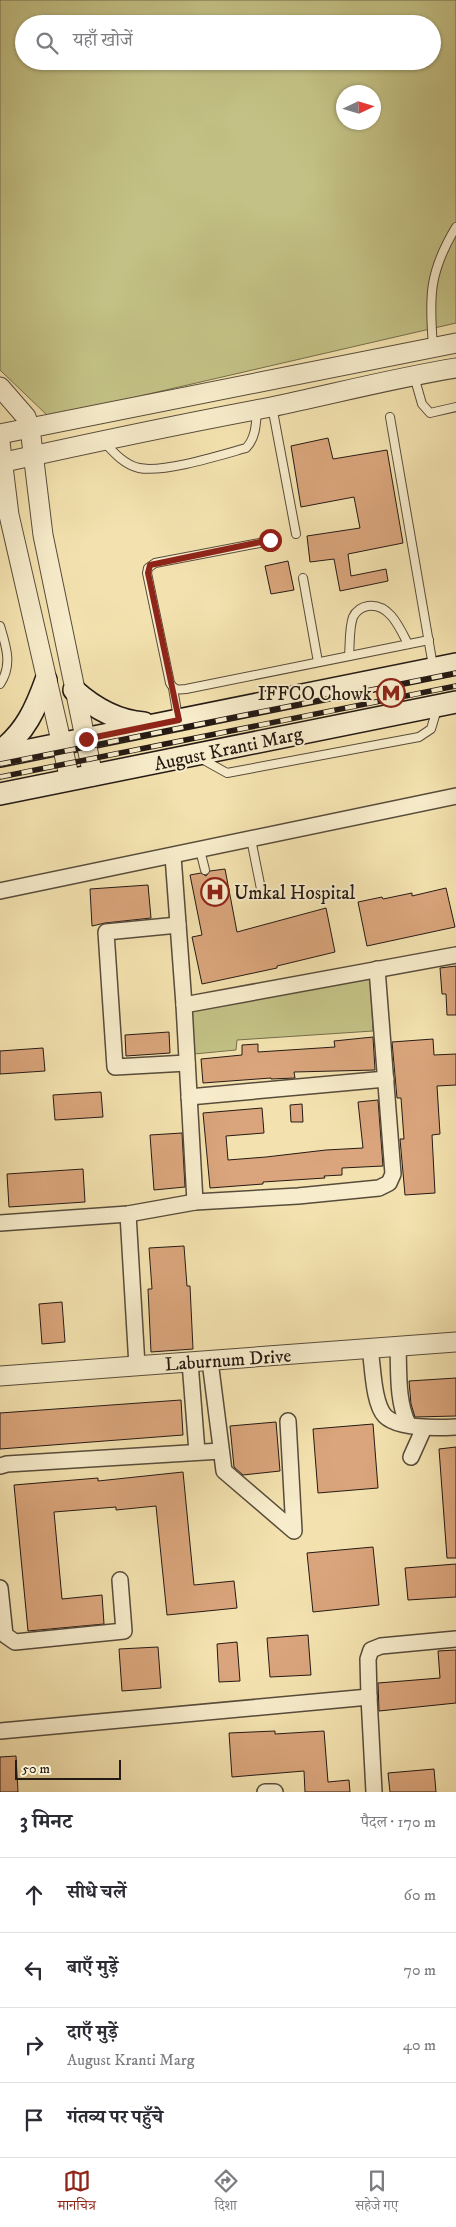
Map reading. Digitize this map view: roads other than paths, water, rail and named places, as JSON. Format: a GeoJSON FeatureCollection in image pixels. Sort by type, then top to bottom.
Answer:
{"type":"FeatureCollection","features":[{"type":"Feature","properties":{"kind":"main road","name":"August Kranti Marg"},"geometry":{"type":"LineString","coordinates":[[0,756],[456,664]]}},
{"type":"Feature","properties":{"kind":"main road"},"geometry":{"type":"LineString","coordinates":[[0,751],[20,733],[35,710],[46,680]]}},
{"type":"Feature","properties":{"kind":"main road"},"geometry":{"type":"LineString","coordinates":[[74,690],[90,704],[110,715],[134,722],[170,722]]}},
{"type":"Feature","properties":{"kind":"main road","name":"August Kranti Marg"},"geometry":{"type":"LineString","coordinates":[[0,794],[447,703]]}},
{"type":"Feature","properties":{"kind":"street"},"geometry":{"type":"LineString","coordinates":[[0,434],[456,344]]}},
{"type":"Feature","properties":{"kind":"street"},"geometry":{"type":"LineString","coordinates":[[1,462],[102,439],[265,408],[414,375],[456,368]]}},
{"type":"Feature","properties":{"kind":"street"},"geometry":{"type":"LineString","coordinates":[[0,388],[26,417],[30,428],[43,536],[93,776]]}},
{"type":"Feature","properties":{"kind":"street"},"geometry":{"type":"LineString","coordinates":[[0,442],[8,515],[70,780]]}},
{"type":"Feature","properties":{"kind":"street"},"geometry":{"type":"LineString","coordinates":[[0,891],[456,796]]}},
{"type":"Feature","properties":{"kind":"street"},"geometry":{"type":"LineString","coordinates":[[173,856],[196,1202]]}},
{"type":"Feature","properties":{"kind":"street"},"geometry":{"type":"LineString","coordinates":[[178,925],[106,932],[115,1067],[187,1064]]}},
{"type":"Feature","properties":{"kind":"street"},"geometry":{"type":"LineString","coordinates":[[184,1005],[456,955]]}},
{"type":"Feature","properties":{"kind":"street"},"geometry":{"type":"LineString","coordinates":[[0,1223],[128,1214],[196,1202],[361,1190],[379,1188],[388,1183],[393,1174],[377,969]]}},
{"type":"Feature","properties":{"kind":"street"},"geometry":{"type":"LineString","coordinates":[[189,1097],[386,1079]]}},
{"type":"Feature","properties":{"kind":"street"},"geometry":{"type":"LineString","coordinates":[[128,1214],[136,1366]]}},
{"type":"Feature","properties":{"kind":"street","name":"Laburnum Drive"},"geometry":{"type":"LineString","coordinates":[[0,1376],[456,1342]]}},
{"type":"Feature","properties":{"kind":"street"},"geometry":{"type":"LineString","coordinates":[[398,1347],[400,1394],[403,1414],[408,1424]]}},
{"type":"Feature","properties":{"kind":"street"},"geometry":{"type":"LineString","coordinates":[[370,1348],[376,1395],[384,1415],[393,1421],[424,1428],[456,1427]]}},
{"type":"Feature","properties":{"kind":"street"},"geometry":{"type":"LineString","coordinates":[[210,1360],[224,1471],[294,1531],[288,1421]]}},
{"type":"Feature","properties":{"kind":"street"},"geometry":{"type":"LineString","coordinates":[[190,1362],[197,1452]]}},
{"type":"Feature","properties":{"kind":"street"},"geometry":{"type":"LineString","coordinates":[[412,1457],[424,1428]]}},
{"type":"Feature","properties":{"kind":"street"},"geometry":{"type":"LineString","coordinates":[[0,1466],[7,1464],[221,1451]]}},
{"type":"Feature","properties":{"kind":"street"},"geometry":{"type":"LineString","coordinates":[[0,1588],[5,1636],[15,1642],[124,1631],[120,1580]]}},
{"type":"Feature","properties":{"kind":"street"},"geometry":{"type":"LineString","coordinates":[[374,1792],[368,1659],[371,1650],[381,1646],[456,1639]]}},
{"type":"Feature","properties":{"kind":"street"},"geometry":{"type":"LineString","coordinates":[[0,1731],[369,1697]]}},
{"type":"Feature","properties":{"kind":"street"},"geometry":{"type":"LineString","coordinates":[[265,1792],[275,1792]]}},
{"type":"Feature","properties":{"kind":"lane"},"geometry":{"type":"LineString","coordinates":[[433,348],[430,303],[433,276],[456,227]]}},
{"type":"Feature","properties":{"kind":"lane"},"geometry":{"type":"LineString","coordinates":[[414,375],[422,404],[430,413],[456,407]]}},
{"type":"Feature","properties":{"kind":"lane"},"geometry":{"type":"LineString","coordinates":[[102,439],[120,458],[138,468],[158,468],[199,461],[246,448],[250,444],[256,425],[265,408]]}},
{"type":"Feature","properties":{"kind":"lane"},"geometry":{"type":"LineString","coordinates":[[265,408],[296,534]]}},
{"type":"Feature","properties":{"kind":"lane"},"geometry":{"type":"LineString","coordinates":[[390,417],[433,670]]}},
{"type":"Feature","properties":{"kind":"lane"},"geometry":{"type":"LineString","coordinates":[[170,722],[173,688],[170,683],[148,568],[155,564],[270,540]]}},
{"type":"Feature","properties":{"kind":"lane"},"geometry":{"type":"LineString","coordinates":[[303,578],[318,662]]}},
{"type":"Feature","properties":{"kind":"lane"},"geometry":{"type":"LineString","coordinates":[[349,656],[354,617],[362,608],[372,606],[382,608],[393,617],[408,644]]}},
{"type":"Feature","properties":{"kind":"lane"},"geometry":{"type":"LineString","coordinates":[[0,626],[8,653],[8,667],[0,684]]}},
{"type":"Feature","properties":{"kind":"lane"},"geometry":{"type":"LineString","coordinates":[[173,688],[186,690],[429,640]]}},
{"type":"Feature","properties":{"kind":"lane"},"geometry":{"type":"LineString","coordinates":[[251,839],[261,889]]}},
{"type":"Feature","properties":{"kind":"lane"},"geometry":{"type":"LineString","coordinates":[[200,850],[205,870]]}},
{"type":"Feature","properties":{"kind":"railway"},"geometry":{"type":"LineString","coordinates":[[0,764],[456,673]]}},
{"type":"Feature","properties":{"kind":"railway"},"geometry":{"type":"LineString","coordinates":[[0,777],[456,686]]}},
{"type":"Feature","properties":{"kind":"place","name":"IFFCO Chowk"},"geometry":{"type":"Point","coordinates":[391,693]}},
{"type":"Feature","properties":{"kind":"place","name":"Umkal Hospital"},"geometry":{"type":"Point","coordinates":[215,892]}}]}
